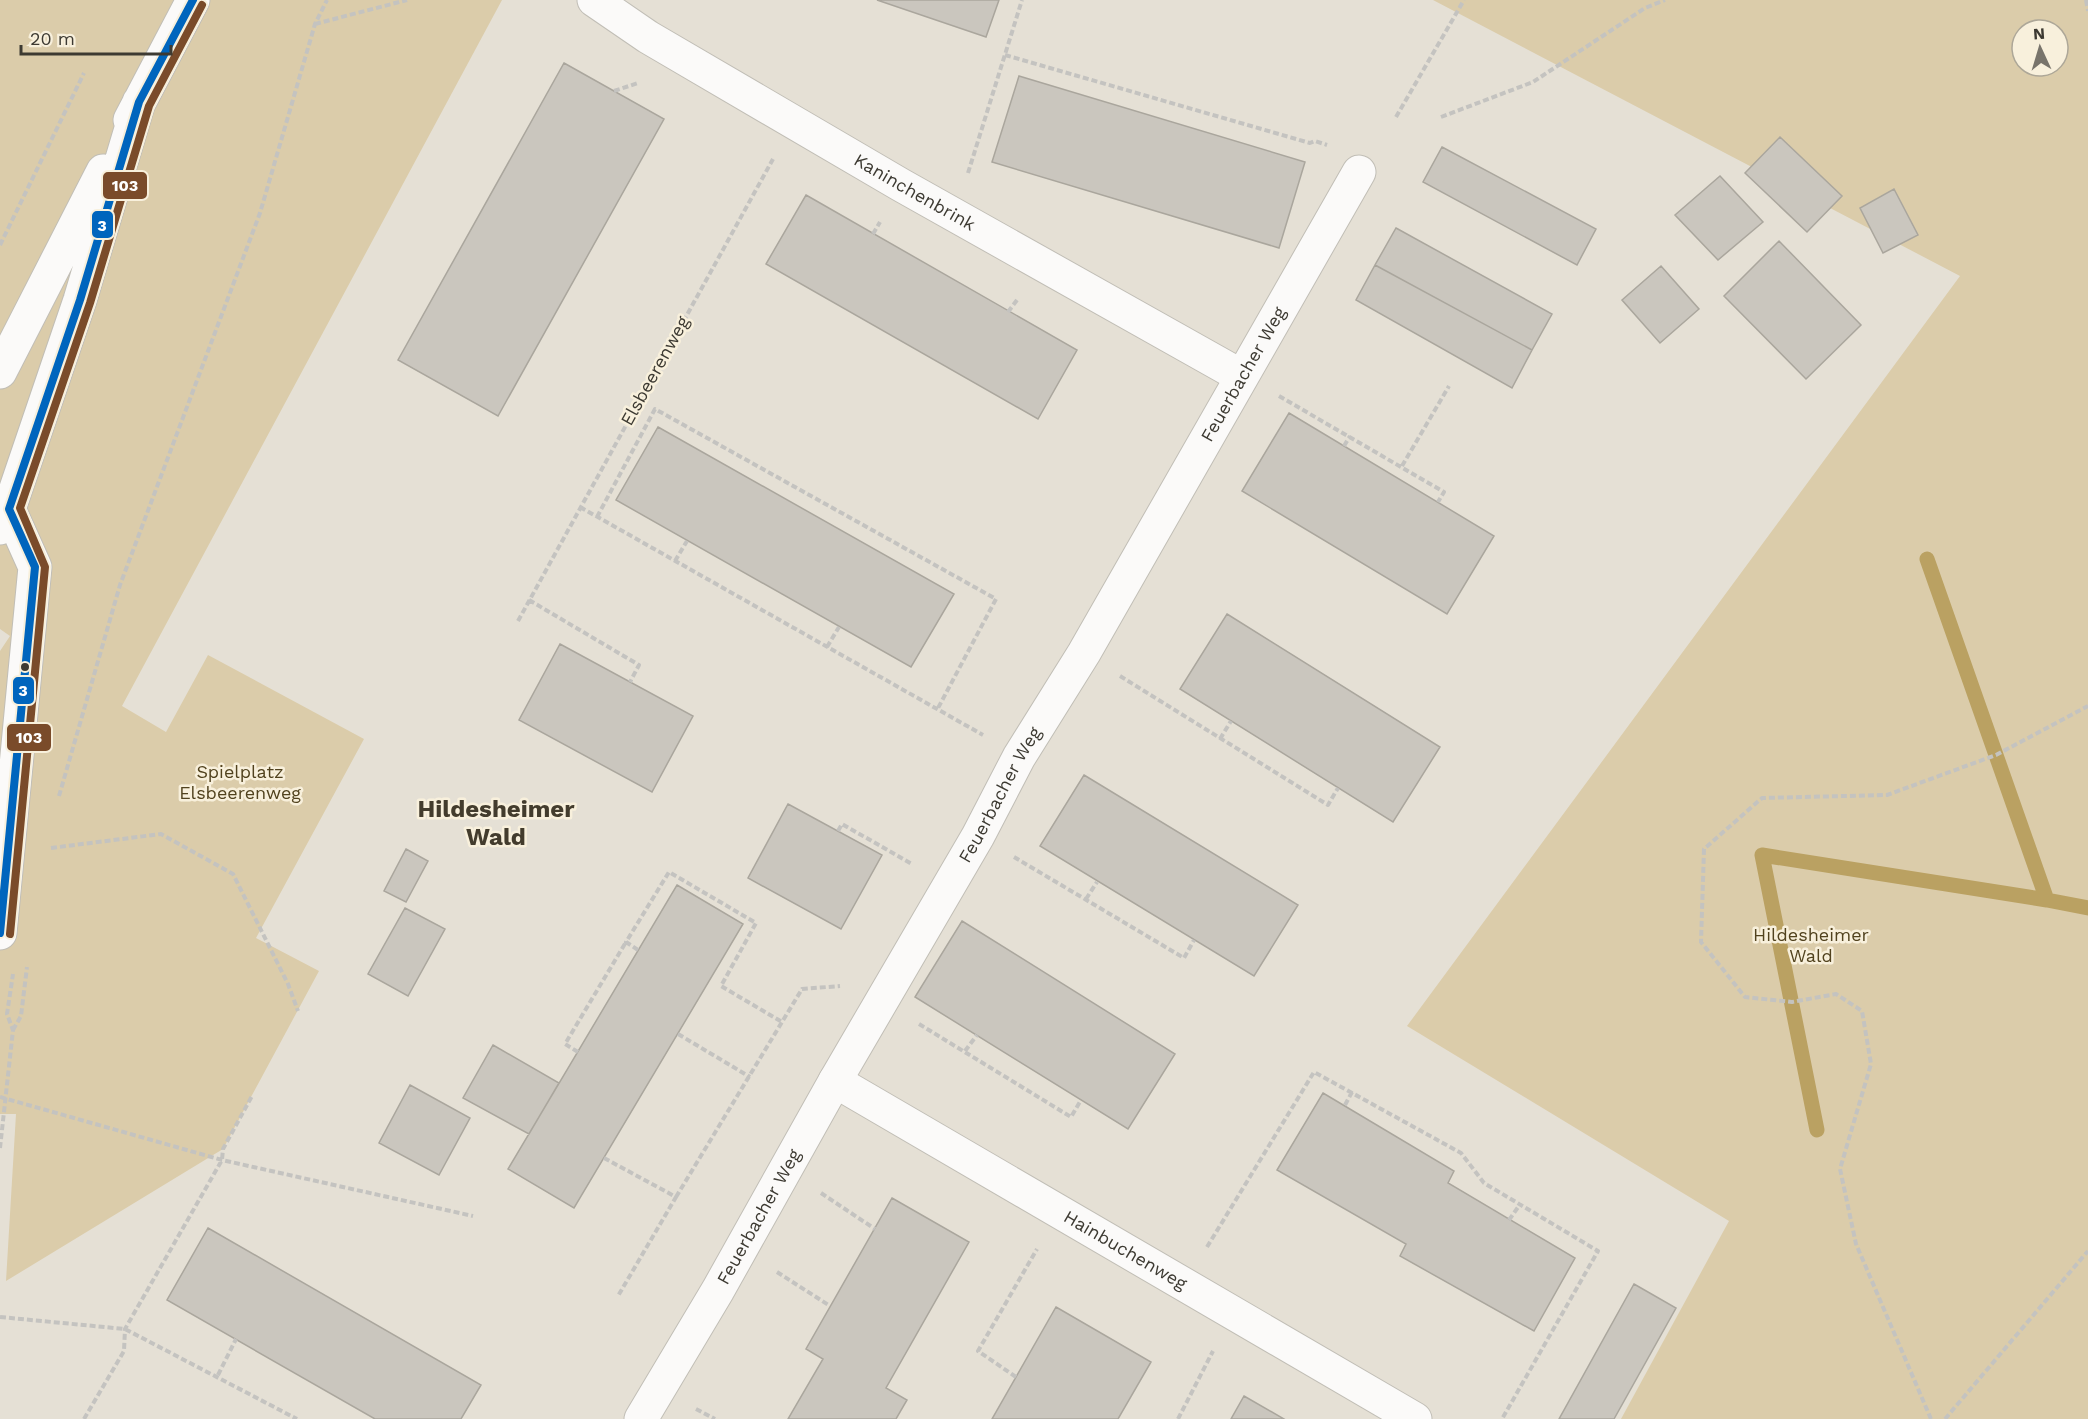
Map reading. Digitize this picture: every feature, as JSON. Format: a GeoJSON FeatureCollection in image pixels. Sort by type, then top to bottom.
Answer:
{"type":"FeatureCollection","features":[{"type":"Feature","properties":{"kind":"street"},"geometry":{"type":"LineString","coordinates":[[0,372],[194,0]]}},
{"type":"Feature","properties":{"kind":"street","name":"Kaninchenbrink"},"geometry":{"type":"LineString","coordinates":[[594,0],[648,37],[1241,376]]}},
{"type":"Feature","properties":{"kind":"street"},"geometry":{"type":"LineString","coordinates":[[0,933],[23,667],[35,567],[5,518],[80,300],[139,102]]}},
{"type":"Feature","properties":{"kind":"street","name":"Feuerbacher Weg"},"geometry":{"type":"LineString","coordinates":[[641,1419],[978,836],[1019,757],[1084,653],[1359,172]]}},
{"type":"Feature","properties":{"kind":"street","name":"Hainbuchenweg"},"geometry":{"type":"LineString","coordinates":[[835,1081],[1415,1419]]}},
{"type":"Feature","properties":{"kind":"path"},"geometry":{"type":"LineString","coordinates":[[54,807],[63,786],[120,585],[261,213],[315,24],[327,0]]}},
{"type":"Feature","properties":{"kind":"path"},"geometry":{"type":"LineString","coordinates":[[315,24],[408,0]]}},
{"type":"Feature","properties":{"kind":"path"},"geometry":{"type":"LineString","coordinates":[[955,214],[1022,0]]}},
{"type":"Feature","properties":{"kind":"path"},"geometry":{"type":"LineString","coordinates":[[1396,117],[1464,0]]}},
{"type":"Feature","properties":{"kind":"path"},"geometry":{"type":"LineString","coordinates":[[1441,117],[1533,82],[1645,8],[1665,0]]}},
{"type":"Feature","properties":{"kind":"path"},"geometry":{"type":"LineString","coordinates":[[2086,0],[2088,11]]}},
{"type":"Feature","properties":{"kind":"path"},"geometry":{"type":"LineString","coordinates":[[1005,55],[1316,145]]}},
{"type":"Feature","properties":{"kind":"path"},"geometry":{"type":"LineString","coordinates":[[0,245],[84,73]]}},
{"type":"Feature","properties":{"kind":"path","name":"Elsbeerenweg"},"geometry":{"type":"LineString","coordinates":[[518,621],[793,121]]}},
{"type":"Feature","properties":{"kind":"path"},"geometry":{"type":"LineString","coordinates":[[1310,143],[1315,141],[1329,145],[1340,159],[1359,172]]}},
{"type":"Feature","properties":{"kind":"path"},"geometry":{"type":"LineString","coordinates":[[1241,376],[1350,436],[1444,492],[1438,502]]}},
{"type":"Feature","properties":{"kind":"path"},"geometry":{"type":"LineString","coordinates":[[1402,466],[1449,386]]}},
{"type":"Feature","properties":{"kind":"path"},"geometry":{"type":"LineString","coordinates":[[597,517],[655,409],[996,599],[937,710]]}},
{"type":"Feature","properties":{"kind":"path"},"geometry":{"type":"LineString","coordinates":[[1344,446],[1350,436]]}},
{"type":"Feature","properties":{"kind":"path"},"geometry":{"type":"LineString","coordinates":[[580,507],[984,736]]}},
{"type":"Feature","properties":{"kind":"path"},"geometry":{"type":"LineString","coordinates":[[675,561],[687,541]]}},
{"type":"Feature","properties":{"kind":"path"},"geometry":{"type":"LineString","coordinates":[[529,600],[639,664],[630,682]]}},
{"type":"Feature","properties":{"kind":"path"},"geometry":{"type":"LineString","coordinates":[[827,647],[839,627]]}},
{"type":"Feature","properties":{"kind":"path"},"geometry":{"type":"LineString","coordinates":[[1084,653],[1328,805],[1338,788]]}},
{"type":"Feature","properties":{"kind":"path"},"geometry":{"type":"LineString","coordinates":[[1931,1419],[1856,1244],[1840,1169],[1871,1064],[1862,1011],[1836,994],[1792,1002],[1745,997],[1701,942],[1704,849],[1762,798],[1887,795],[1996,755],[2088,706]]}},
{"type":"Feature","properties":{"kind":"path"},"geometry":{"type":"LineString","coordinates":[[1220,739],[1231,721]]}},
{"type":"Feature","properties":{"kind":"path"},"geometry":{"type":"LineString","coordinates":[[838,831],[842,824],[950,885]]}},
{"type":"Feature","properties":{"kind":"path"},"geometry":{"type":"LineString","coordinates":[[4,890],[27,872],[35,850],[161,834],[233,874],[288,984],[298,1011]]}},
{"type":"Feature","properties":{"kind":"path"},"geometry":{"type":"LineString","coordinates":[[978,836],[1184,958],[1194,940]]}},
{"type":"Feature","properties":{"kind":"path"},"geometry":{"type":"LineString","coordinates":[[578,1052],[565,1044],[669,872],[756,923],[721,986],[782,1022]]}},
{"type":"Feature","properties":{"kind":"path"},"geometry":{"type":"LineString","coordinates":[[1086,899],[1097,882]]}},
{"type":"Feature","properties":{"kind":"path"},"geometry":{"type":"LineString","coordinates":[[626,942],[639,950]]}},
{"type":"Feature","properties":{"kind":"path"},"geometry":{"type":"LineString","coordinates":[[13,1030],[8,1014],[14,967]]}},
{"type":"Feature","properties":{"kind":"path"},"geometry":{"type":"LineString","coordinates":[[0,1148],[3,1097],[13,1030],[21,1016],[25,986]]}},
{"type":"Feature","properties":{"kind":"path"},"geometry":{"type":"LineString","coordinates":[[618,1296],[802,989],[888,992],[965,1051],[1071,1117],[1081,1100]]}},
{"type":"Feature","properties":{"kind":"path"},"geometry":{"type":"LineString","coordinates":[[678,1034],[750,1077]]}},
{"type":"Feature","properties":{"kind":"path"},"geometry":{"type":"LineString","coordinates":[[965,1051],[977,1035]]}},
{"type":"Feature","properties":{"kind":"path"},"geometry":{"type":"LineString","coordinates":[[1185,1284],[1314,1072],[1461,1153],[1484,1183],[1598,1251],[1502,1419]]}},
{"type":"Feature","properties":{"kind":"path"},"geometry":{"type":"LineString","coordinates":[[1345,1105],[1352,1092]]}},
{"type":"Feature","properties":{"kind":"path"},"geometry":{"type":"LineString","coordinates":[[84,1419],[124,1350],[125,1329],[222,1160],[224,1149],[252,1096]]}},
{"type":"Feature","properties":{"kind":"path"},"geometry":{"type":"LineString","coordinates":[[3,1097],[222,1160],[473,1216]]}},
{"type":"Feature","properties":{"kind":"path"},"geometry":{"type":"LineString","coordinates":[[604,1158],[676,1197]]}},
{"type":"Feature","properties":{"kind":"path"},"geometry":{"type":"LineString","coordinates":[[786,1170],[875,1229]]}},
{"type":"Feature","properties":{"kind":"path"},"geometry":{"type":"LineString","coordinates":[[1509,1220],[1521,1203]]}},
{"type":"Feature","properties":{"kind":"path"},"geometry":{"type":"LineString","coordinates":[[1017,1377],[978,1351],[1059,1212]]}},
{"type":"Feature","properties":{"kind":"path"},"geometry":{"type":"LineString","coordinates":[[740,1250],[830,1306]]}},
{"type":"Feature","properties":{"kind":"path"},"geometry":{"type":"LineString","coordinates":[[1945,1419],[2088,1251]]}},
{"type":"Feature","properties":{"kind":"path"},"geometry":{"type":"LineString","coordinates":[[1178,1419],[1233,1313]]}},
{"type":"Feature","properties":{"kind":"path"},"geometry":{"type":"LineString","coordinates":[[0,1317],[125,1329],[218,1375],[297,1419]]}},
{"type":"Feature","properties":{"kind":"path"},"geometry":{"type":"LineString","coordinates":[[218,1375],[236,1339]]}},
{"type":"Feature","properties":{"kind":"green space","name":"Spielplatz Elsbeerenweg"},"geometry":{"type":"Polygon","coordinates":[[[0,0],[502,0],[122,706],[166,732],[208,655],[364,739],[256,938],[319,971],[223,1149],[6,1281],[16,1114],[0,1114],[0,651],[10,636],[0,629],[0,0]]]}},
{"type":"Feature","properties":{"kind":"green space","name":"Hildesheimer Wald"},"geometry":{"type":"Polygon","coordinates":[[[1433,0],[2088,0],[2088,1419],[1621,1419],[1729,1221],[1407,1026],[1960,276],[1433,0]]]}},
{"type":"Feature","properties":{"kind":"building"},"geometry":{"type":"Polygon","coordinates":[[[877,0],[999,0],[986,37],[877,0]]]}},
{"type":"Feature","properties":{"kind":"building"},"geometry":{"type":"Polygon","coordinates":[[[564,63],[664,119],[498,416],[398,360],[564,63]]]}},
{"type":"Feature","properties":{"kind":"building"},"geometry":{"type":"Polygon","coordinates":[[[1019,76],[1305,162],[1279,248],[992,162],[1019,76]]]}},
{"type":"Feature","properties":{"kind":"building"},"geometry":{"type":"Polygon","coordinates":[[[1780,137],[1842,196],[1807,232],[1745,173],[1780,137]]]}},
{"type":"Feature","properties":{"kind":"building"},"geometry":{"type":"Polygon","coordinates":[[[1442,147],[1596,229],[1577,265],[1423,182],[1442,147]]]}},
{"type":"Feature","properties":{"kind":"building"},"geometry":{"type":"Polygon","coordinates":[[[1720,176],[1763,222],[1718,260],[1675,215],[1720,176]]]}},
{"type":"Feature","properties":{"kind":"building"},"geometry":{"type":"Polygon","coordinates":[[[1894,189],[1918,235],[1883,253],[1860,208],[1894,189]]]}},
{"type":"Feature","properties":{"kind":"building"},"geometry":{"type":"Polygon","coordinates":[[[806,195],[1077,350],[1038,419],[766,264],[806,195]]]}},
{"type":"Feature","properties":{"kind":"building"},"geometry":{"type":"Polygon","coordinates":[[[1396,228],[1552,314],[1532,350],[1375,265],[1396,228]]]}},
{"type":"Feature","properties":{"kind":"building"},"geometry":{"type":"Polygon","coordinates":[[[1779,241],[1861,325],[1806,379],[1724,296],[1779,241]]]}},
{"type":"Feature","properties":{"kind":"building"},"geometry":{"type":"Polygon","coordinates":[[[1375,265],[1532,350],[1512,388],[1356,300],[1375,265]]]}},
{"type":"Feature","properties":{"kind":"building"},"geometry":{"type":"Polygon","coordinates":[[[1661,266],[1699,309],[1660,343],[1622,300],[1661,266]]]}},
{"type":"Feature","properties":{"kind":"building"},"geometry":{"type":"Polygon","coordinates":[[[1289,413],[1494,536],[1447,614],[1242,491],[1289,413]]]}},
{"type":"Feature","properties":{"kind":"building"},"geometry":{"type":"Polygon","coordinates":[[[658,427],[954,594],[911,667],[616,500],[658,427]]]}},
{"type":"Feature","properties":{"kind":"building"},"geometry":{"type":"Polygon","coordinates":[[[1227,614],[1440,747],[1393,822],[1180,689],[1227,614]]]}},
{"type":"Feature","properties":{"kind":"building"},"geometry":{"type":"Polygon","coordinates":[[[560,644],[693,716],[652,792],[519,720],[560,644]]]}},
{"type":"Feature","properties":{"kind":"building"},"geometry":{"type":"Polygon","coordinates":[[[1084,775],[1298,905],[1254,976],[1040,846],[1084,775]]]}},
{"type":"Feature","properties":{"kind":"building"},"geometry":{"type":"Polygon","coordinates":[[[788,804],[882,855],[841,929],[748,878],[788,804]]]}},
{"type":"Feature","properties":{"kind":"building"},"geometry":{"type":"Polygon","coordinates":[[[406,849],[428,861],[406,902],[384,891],[406,849]]]}},
{"type":"Feature","properties":{"kind":"building"},"geometry":{"type":"Polygon","coordinates":[[[677,885],[743,924],[574,1208],[508,1169],[677,885]]]}},
{"type":"Feature","properties":{"kind":"building"},"geometry":{"type":"Polygon","coordinates":[[[405,908],[445,929],[408,996],[368,974],[405,908]]]}},
{"type":"Feature","properties":{"kind":"building"},"geometry":{"type":"Polygon","coordinates":[[[962,921],[1175,1054],[1128,1129],[915,997],[962,921]]]}},
{"type":"Feature","properties":{"kind":"building"},"geometry":{"type":"Polygon","coordinates":[[[493,1045],[559,1083],[529,1134],[463,1098],[493,1045]]]}},
{"type":"Feature","properties":{"kind":"building"},"geometry":{"type":"Polygon","coordinates":[[[410,1085],[470,1118],[439,1175],[379,1143],[410,1085]]]}},
{"type":"Feature","properties":{"kind":"building"},"geometry":{"type":"Polygon","coordinates":[[[1323,1093],[1454,1171],[1448,1183],[1575,1258],[1534,1331],[1400,1256],[1406,1244],[1277,1170],[1323,1093]]]}},
{"type":"Feature","properties":{"kind":"building"},"geometry":{"type":"Polygon","coordinates":[[[892,1198],[969,1242],[886,1388],[907,1400],[896,1419],[788,1419],[823,1359],[806,1349],[892,1198]]]}},
{"type":"Feature","properties":{"kind":"building"},"geometry":{"type":"Polygon","coordinates":[[[208,1228],[481,1385],[461,1419],[375,1419],[167,1300],[208,1228]]]}},
{"type":"Feature","properties":{"kind":"building"},"geometry":{"type":"Polygon","coordinates":[[[1634,1284],[1676,1308],[1614,1419],[1559,1419],[1634,1284]]]}},
{"type":"Feature","properties":{"kind":"building"},"geometry":{"type":"Polygon","coordinates":[[[1056,1307],[1151,1362],[1118,1419],[992,1419],[1056,1307]]]}},
{"type":"Feature","properties":{"kind":"building"},"geometry":{"type":"Polygon","coordinates":[[[1244,1396],[1284,1419],[1231,1419],[1244,1396]]]}},
{"type":"Feature","properties":{"kind":"waterway"},"geometry":{"type":"LineString","coordinates":[[1927,559],[2047,900],[2088,908]]}},
{"type":"Feature","properties":{"kind":"waterway"},"geometry":{"type":"LineString","coordinates":[[1817,1130],[1762,855],[2047,900]]}},
{"type":"Feature","properties":{"kind":"transit line","name":"3"},"geometry":{"type":"LineString","coordinates":[[0,933],[35,567],[9,509],[80,300],[139,102],[193,0]]}},
{"type":"Feature","properties":{"kind":"transit line","name":"103"},"geometry":{"type":"LineString","coordinates":[[10,934],[45,567],[20,508],[90,303],[149,106],[202,5]]}},
{"type":"Feature","properties":{"kind":"district","name":"Hildesheimer Wald"},"geometry":{"type":"Point","coordinates":[496,823]}}]}
